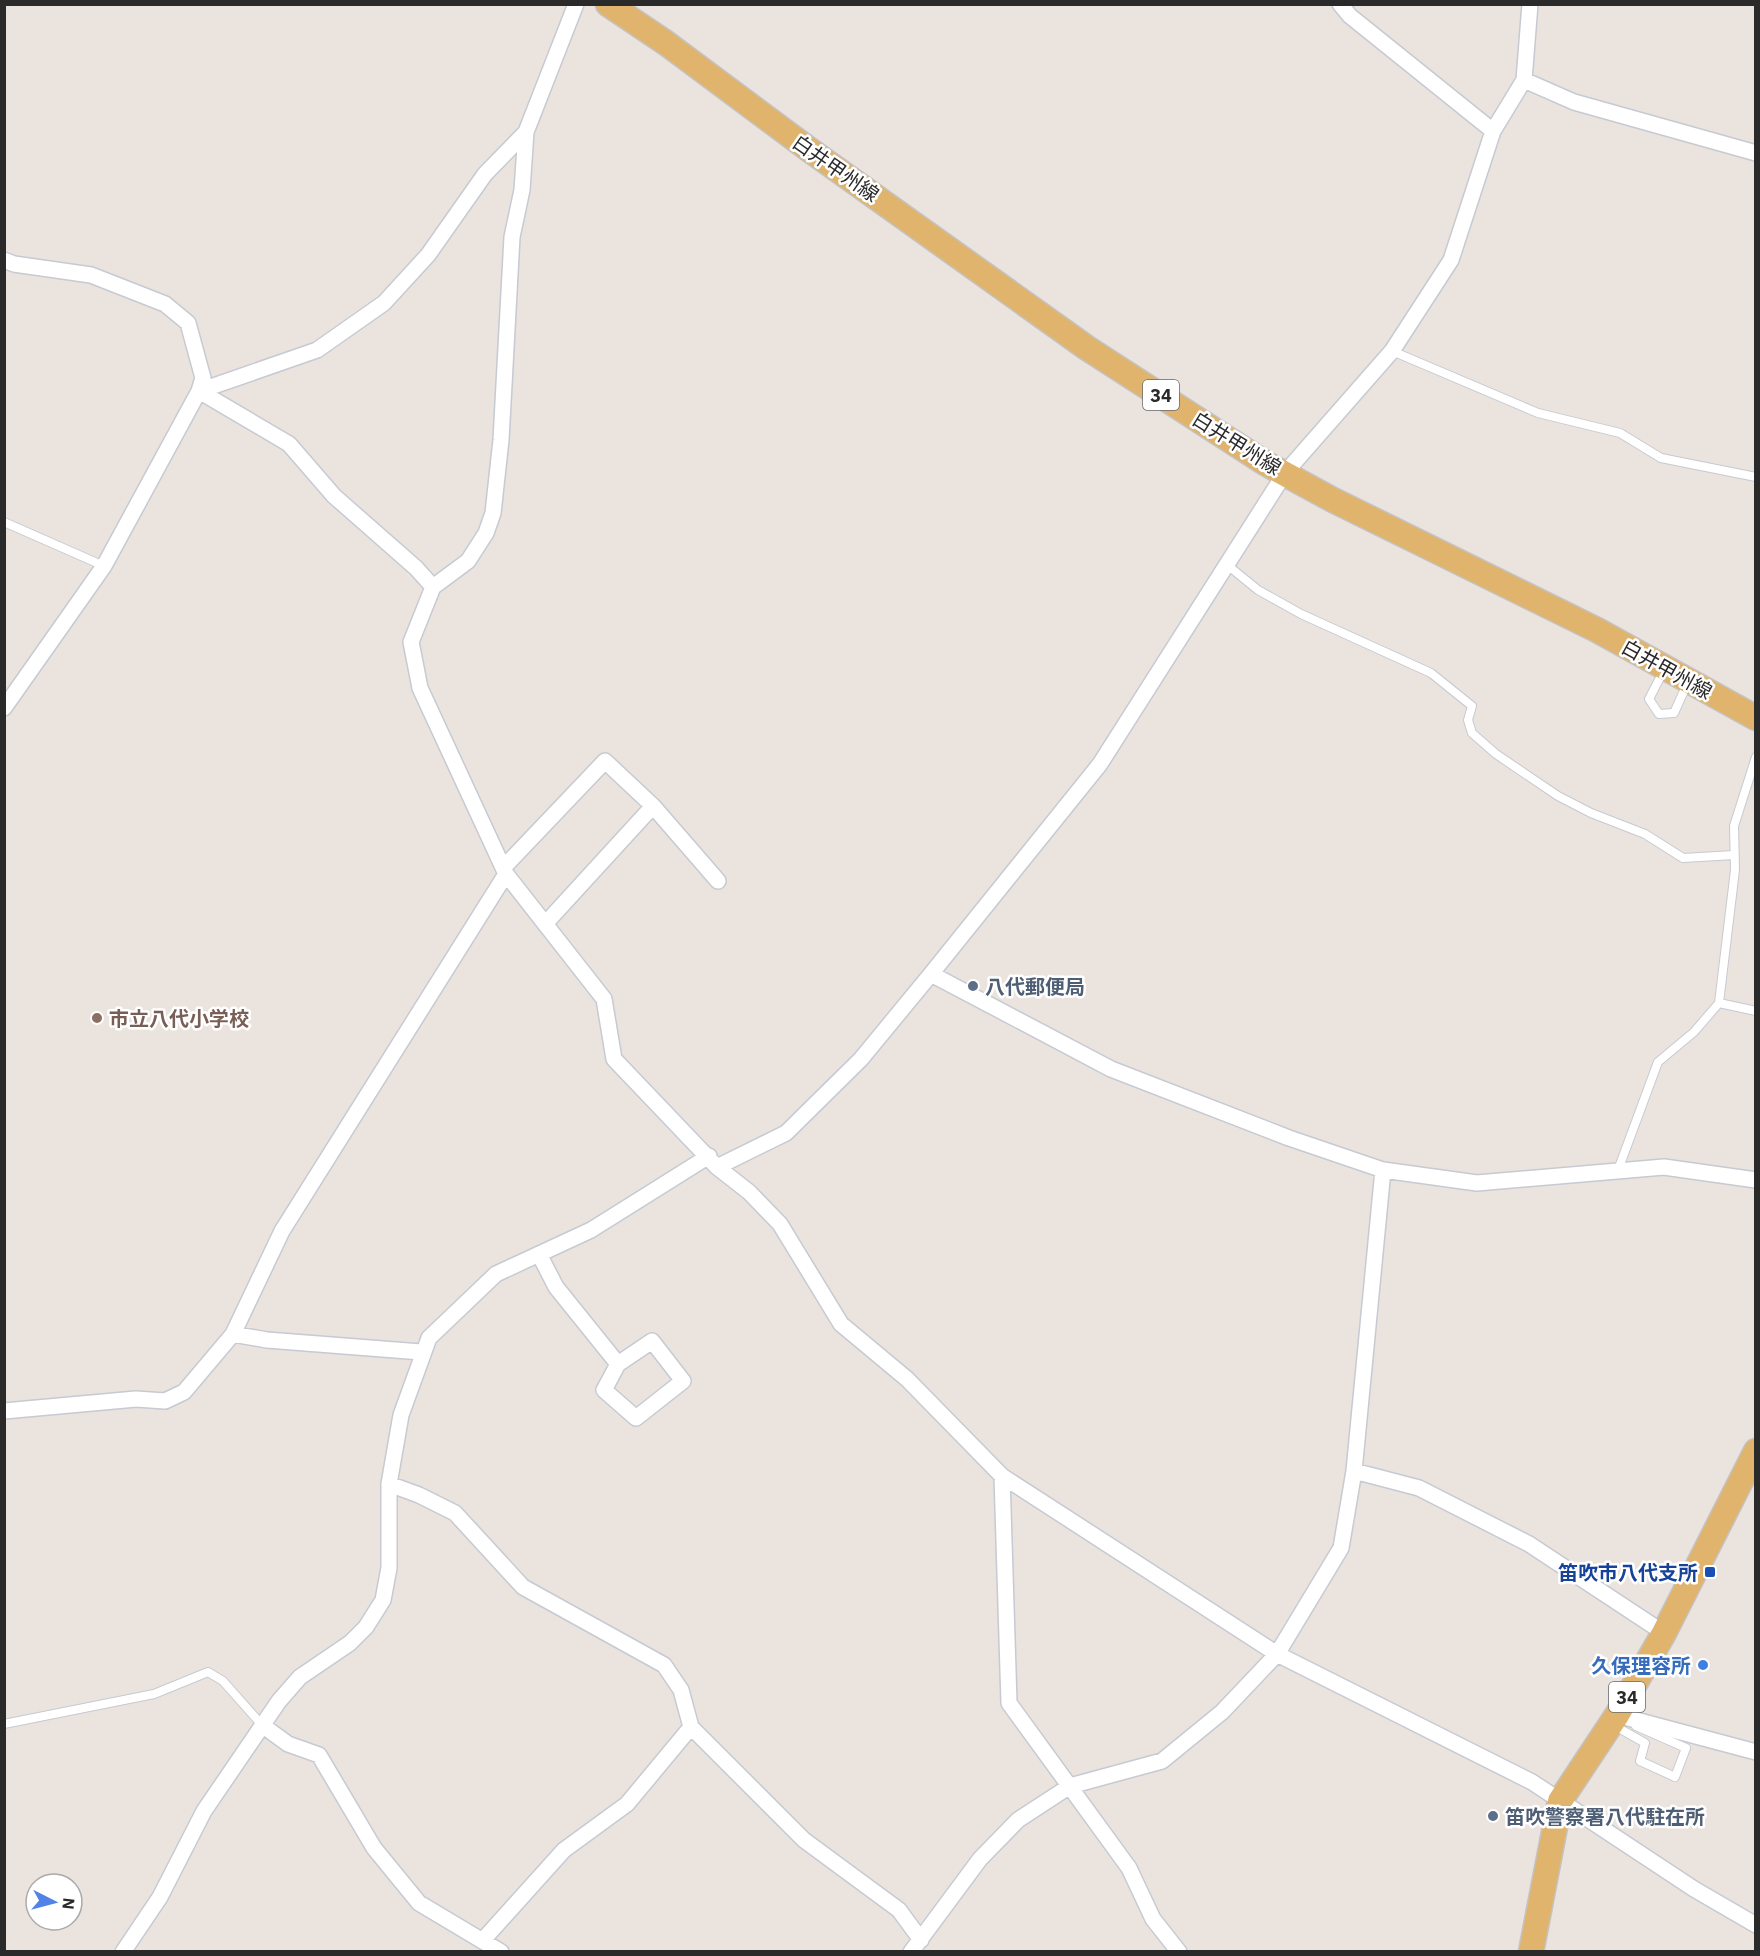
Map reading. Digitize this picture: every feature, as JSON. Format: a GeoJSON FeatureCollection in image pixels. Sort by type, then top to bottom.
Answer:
{"type":"FeatureCollection","features":[{"type":"Feature","properties":{"kind":"main road","name":"白井甲州線"},"geometry":{"type":"LineString","coordinates":[[608,4],[666,43],[807,148],[1087,348],[1265,463],[1333,500],[1597,630],[1755,718]]}},
{"type":"Feature","properties":{"kind":"main road","name":"34"},"geometry":{"type":"LineString","coordinates":[[1531,1952],[1560,1801],[1614,1719],[1664,1633],[1755,1451]]}},
{"type":"Feature","properties":{"kind":"street"},"geometry":{"type":"LineString","coordinates":[[576,4],[526,132],[522,190],[512,237],[501,440],[494,513],[486,533],[468,561],[433,587],[411,642],[420,688],[505,871],[604,999],[614,1059],[713,1161],[749,1192],[780,1224],[841,1324],[907,1379],[1002,1476],[1277,1654],[1532,1782],[1694,1889],[1755,1925]]}},
{"type":"Feature","properties":{"kind":"street"},"geometry":{"type":"LineString","coordinates":[[1340,4],[1350,16],[1493,131]]}},
{"type":"Feature","properties":{"kind":"street"},"geometry":{"type":"LineString","coordinates":[[123,1952],[160,1897],[204,1811],[262,1725],[300,1677],[350,1642],[366,1627],[383,1599],[389,1568],[389,1484],[401,1415],[429,1338],[496,1274],[591,1230],[713,1161],[786,1133],[861,1059],[1100,764],[1285,472],[1392,351],[1451,260],[1493,131],[1524,80],[1530,4]]}},
{"type":"Feature","properties":{"kind":"street"},"geometry":{"type":"LineString","coordinates":[[1524,80],[1574,102],[1755,153]]}},
{"type":"Feature","properties":{"kind":"street"},"geometry":{"type":"LineString","coordinates":[[199,391],[316,350],[384,303],[428,255],[485,174],[526,132]]}},
{"type":"Feature","properties":{"kind":"street"},"geometry":{"type":"LineString","coordinates":[[4,260],[14,264],[91,275],[165,304],[188,323],[203,378],[199,391],[104,566],[4,708]]}},
{"type":"Feature","properties":{"kind":"street"},"geometry":{"type":"LineString","coordinates":[[199,391],[289,444],[334,496],[416,568],[433,587]]}},
{"type":"Feature","properties":{"kind":"street"},"geometry":{"type":"LineString","coordinates":[[4,1411],[136,1400],[165,1401],[184,1392],[233,1334],[282,1231],[505,871],[605,761],[653,806],[718,881]]}},
{"type":"Feature","properties":{"kind":"street"},"geometry":{"type":"LineString","coordinates":[[545,924],[653,806]]}},
{"type":"Feature","properties":{"kind":"street"},"geometry":{"type":"LineString","coordinates":[[931,974],[1111,1069],[1289,1138],[1383,1170],[1477,1183],[1664,1167],[1755,1180]]}},
{"type":"Feature","properties":{"kind":"street"},"geometry":{"type":"LineString","coordinates":[[389,1484],[419,1495],[454,1513],[523,1587],[664,1665],[681,1690],[691,1727],[804,1840],[899,1910],[916,1946],[980,1860],[1018,1820],[1071,1786],[1162,1761],[1222,1712],[1277,1654],[1341,1548],[1354,1471],[1383,1170]]}},
{"type":"Feature","properties":{"kind":"street"},"geometry":{"type":"LineString","coordinates":[[539,1254],[556,1287],[618,1364]]}},
{"type":"Feature","properties":{"kind":"street"},"geometry":{"type":"LineString","coordinates":[[233,1334],[267,1340],[422,1352]]}},
{"type":"Feature","properties":{"kind":"street"},"geometry":{"type":"LineString","coordinates":[[652,1341],[683,1381],[636,1418],[604,1390],[618,1364],[652,1341]]}},
{"type":"Feature","properties":{"kind":"street"},"geometry":{"type":"LineString","coordinates":[[1354,1471],[1419,1488],[1529,1544],[1664,1633]]}},
{"type":"Feature","properties":{"kind":"street"},"geometry":{"type":"LineString","coordinates":[[1002,1476],[1007,1548],[1009,1703],[1129,1868],[1153,1919],[1179,1952]]}},
{"type":"Feature","properties":{"kind":"street"},"geometry":{"type":"LineString","coordinates":[[1614,1719],[1755,1752]]}},
{"type":"Feature","properties":{"kind":"street"},"geometry":{"type":"LineString","coordinates":[[262,1725],[288,1744],[319,1755],[374,1848],[419,1903],[501,1952]]}},
{"type":"Feature","properties":{"kind":"street"},"geometry":{"type":"LineString","coordinates":[[483,1940],[564,1850],[627,1804],[691,1727]]}},
{"type":"Feature","properties":{"kind":"lane"},"geometry":{"type":"LineString","coordinates":[[1392,351],[1538,413],[1620,433],[1661,458],[1755,477]]}},
{"type":"Feature","properties":{"kind":"lane"},"geometry":{"type":"LineString","coordinates":[[4,522],[104,566]]}},
{"type":"Feature","properties":{"kind":"lane"},"geometry":{"type":"LineString","coordinates":[[1226,564],[1258,590],[1301,614],[1431,673],[1472,706],[1468,720],[1472,733],[1496,754],[1558,795],[1591,813],[1645,834],[1683,858],[1734,855]]}},
{"type":"Feature","properties":{"kind":"lane"},"geometry":{"type":"LineString","coordinates":[[1665,668],[1649,699],[1659,714],[1674,712],[1688,681]]}},
{"type":"Feature","properties":{"kind":"lane"},"geometry":{"type":"LineString","coordinates":[[1618,1170],[1658,1062],[1694,1032],[1719,1003],[1734,855],[1734,826],[1755,757]]}},
{"type":"Feature","properties":{"kind":"lane"},"geometry":{"type":"LineString","coordinates":[[1719,1003],[1755,1011]]}},
{"type":"Feature","properties":{"kind":"lane"},"geometry":{"type":"LineString","coordinates":[[4,1724],[154,1694],[208,1672],[223,1681],[262,1725]]}},
{"type":"Feature","properties":{"kind":"lane"},"geometry":{"type":"LineString","coordinates":[[1614,1719],[1686,1748],[1675,1777],[1640,1761],[1645,1743],[1614,1719]]}},
{"type":"Feature","properties":{"kind":"place","name":"八代郵便局"},"geometry":{"type":"Point","coordinates":[973,986]}},
{"type":"Feature","properties":{"kind":"place","name":"市立八代小学校"},"geometry":{"type":"Point","coordinates":[97,1018]}},
{"type":"Feature","properties":{"kind":"place","name":"笛吹市八代支所"},"geometry":{"type":"Point","coordinates":[1710,1572]}},
{"type":"Feature","properties":{"kind":"place","name":"久保理容所"},"geometry":{"type":"Point","coordinates":[1703,1665]}},
{"type":"Feature","properties":{"kind":"place","name":"笛吹警察署八代駐在所"},"geometry":{"type":"Point","coordinates":[1493,1816]}}]}
